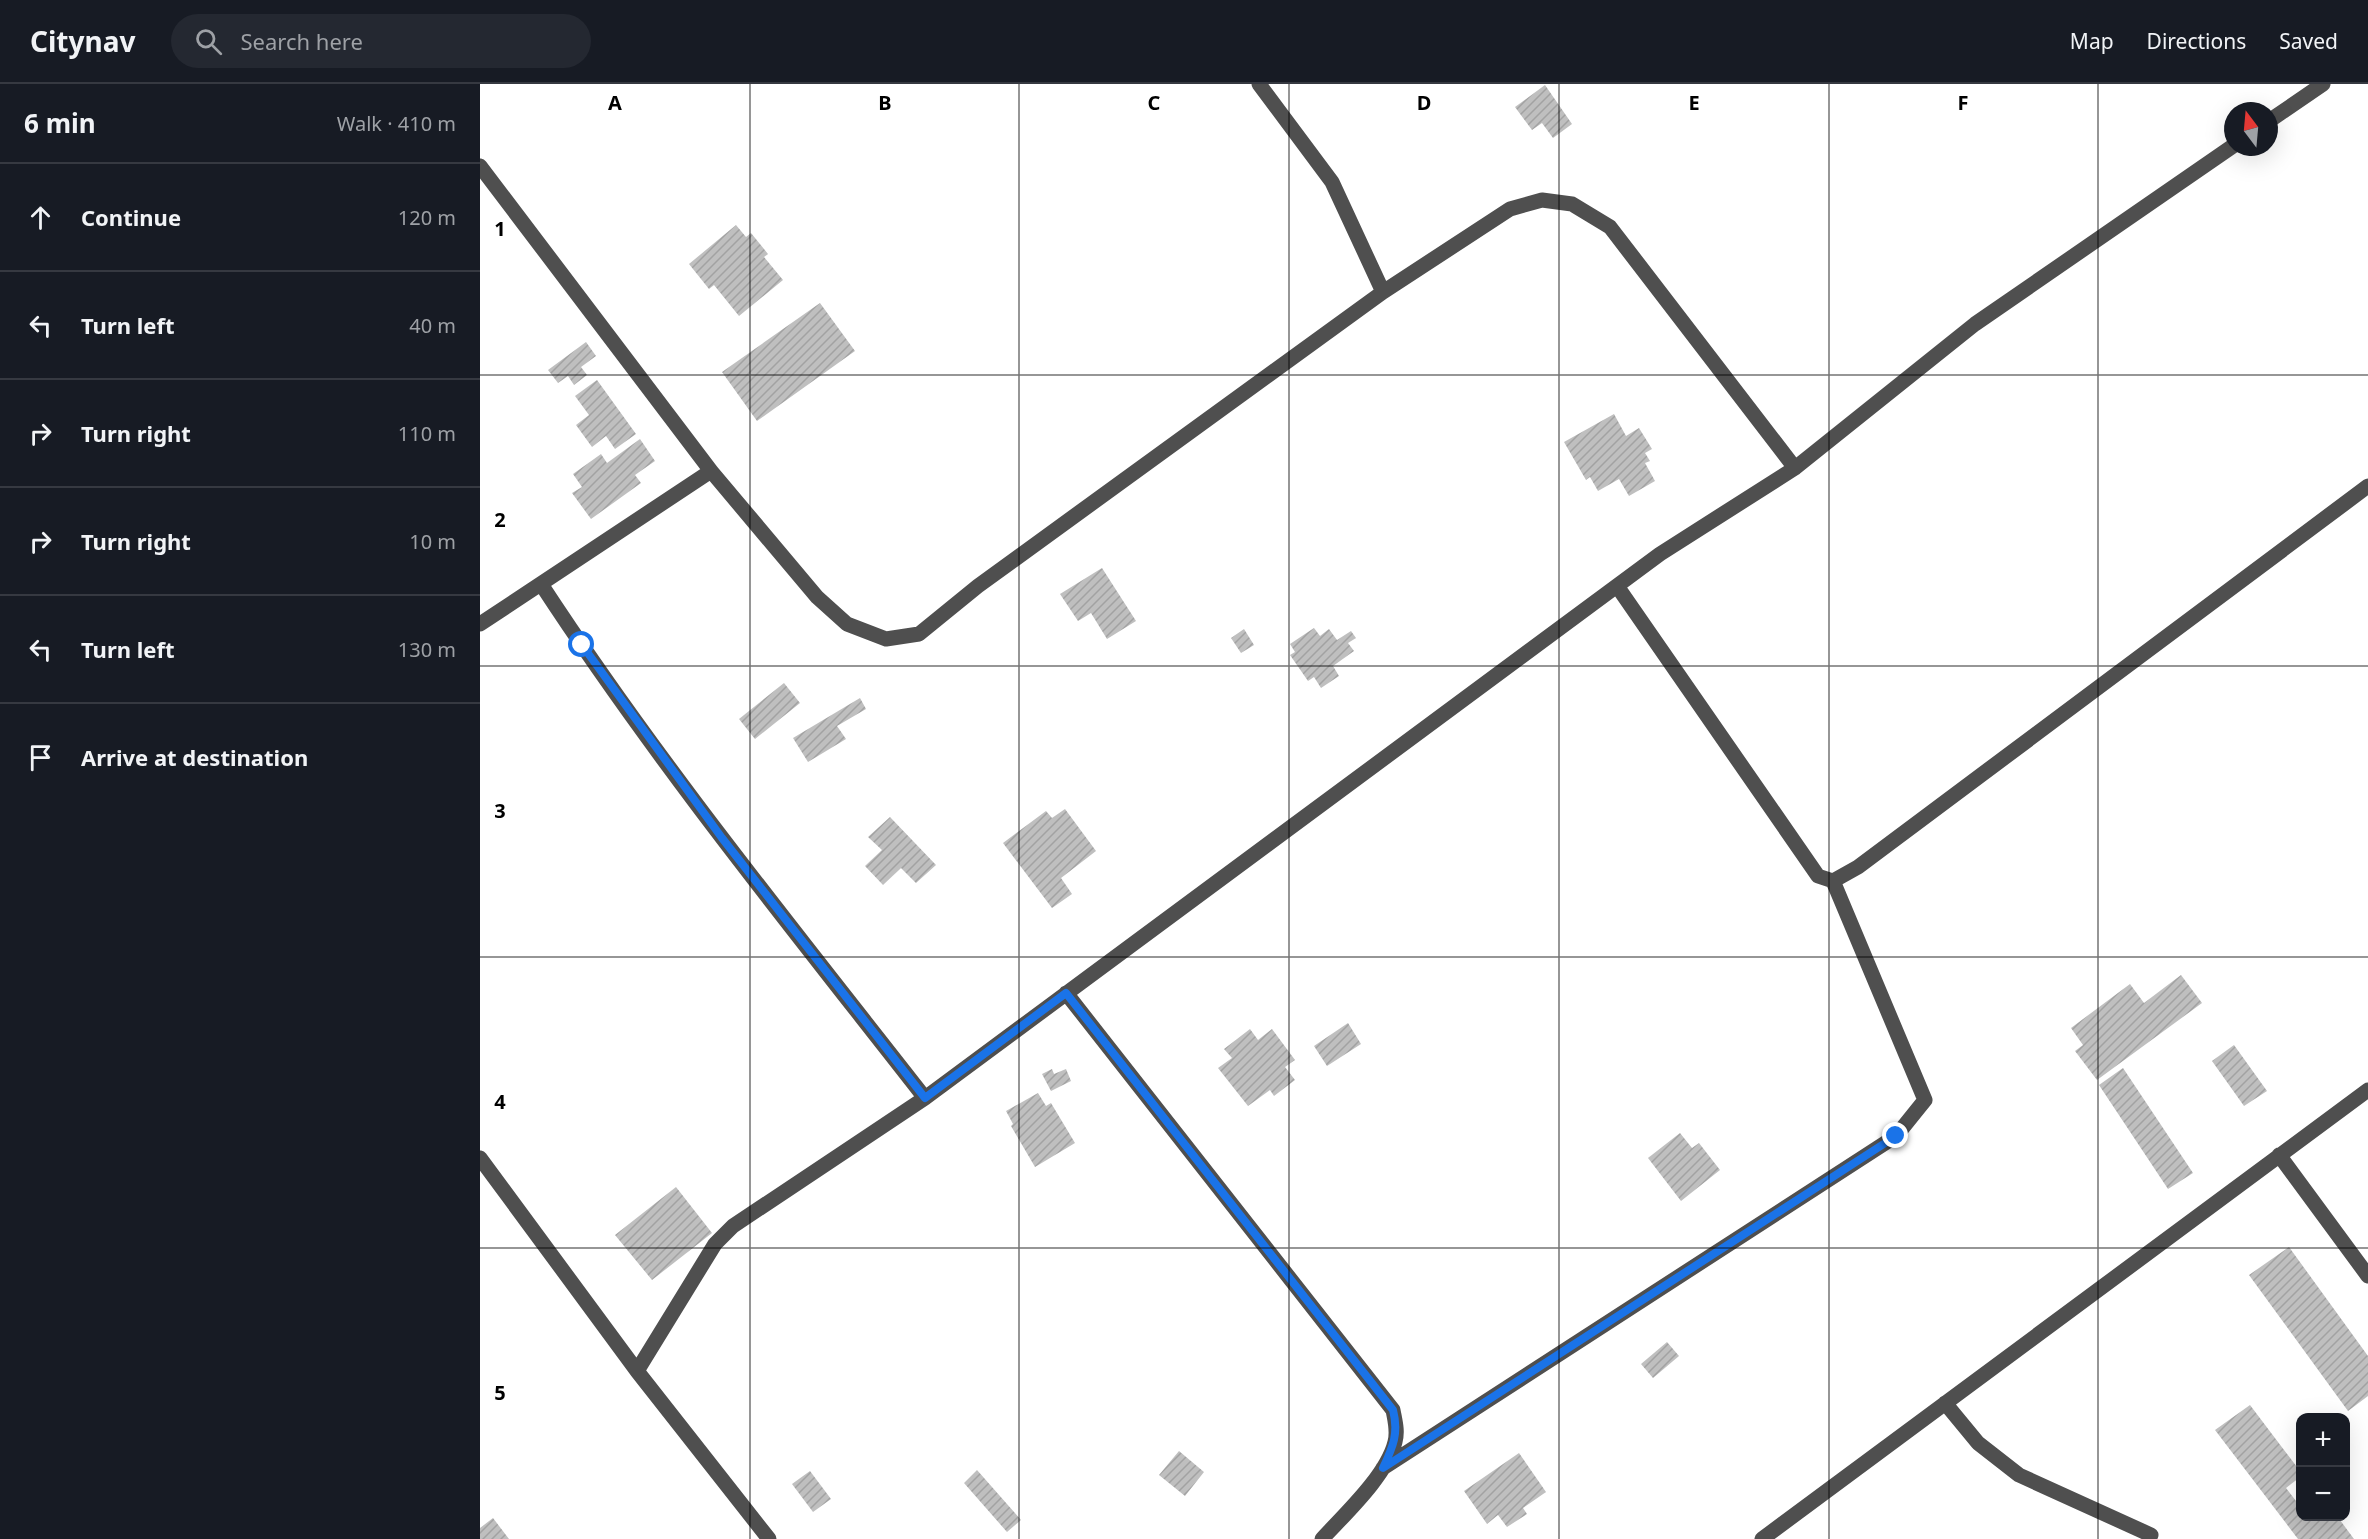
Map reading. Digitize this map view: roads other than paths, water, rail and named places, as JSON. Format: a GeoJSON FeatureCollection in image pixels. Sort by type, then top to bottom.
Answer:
{"type":"FeatureCollection","features":[{"type":"Feature","properties":{"kind":"street"},"geometry":{"type":"LineString","coordinates":[[1259,84],[1332,182],[1383,292]]}},
{"type":"Feature","properties":{"kind":"street"},"geometry":{"type":"LineString","coordinates":[[2278,115],[2323,84]]}},
{"type":"Feature","properties":{"kind":"street"},"geometry":{"type":"LineString","coordinates":[[637,1371],[715,1244],[733,1226],[925,1098],[1660,554],[1794,468],[1975,324],[2224,152]]}},
{"type":"Feature","properties":{"kind":"street"},"geometry":{"type":"LineString","coordinates":[[480,166],[711,471],[817,597],[847,624],[886,639],[918,634],[988,579],[1383,292],[1510,209],[1542,200],[1572,204],[1610,227],[1794,468]]}},
{"type":"Feature","properties":{"kind":"street"},"geometry":{"type":"LineString","coordinates":[[480,624],[711,471]]}},
{"type":"Feature","properties":{"kind":"street"},"geometry":{"type":"LineString","coordinates":[[1833,881],[1868,860],[2368,486]]}},
{"type":"Feature","properties":{"kind":"street"},"geometry":{"type":"LineString","coordinates":[[541,584],[582,645],[722,838],[925,1098]]}},
{"type":"Feature","properties":{"kind":"street"},"geometry":{"type":"LineString","coordinates":[[1383,1468],[1896,1136],[1925,1101],[1833,881],[1818,876],[1617,586]]}},
{"type":"Feature","properties":{"kind":"street"},"geometry":{"type":"LineString","coordinates":[[1066,993],[1393,1410],[1397,1426],[1395,1443],[1383,1468],[1322,1539]]}},
{"type":"Feature","properties":{"kind":"street"},"geometry":{"type":"LineString","coordinates":[[1762,1539],[2368,1090]]}},
{"type":"Feature","properties":{"kind":"street"},"geometry":{"type":"LineString","coordinates":[[2279,1155],[2368,1276]]}},
{"type":"Feature","properties":{"kind":"street"},"geometry":{"type":"LineString","coordinates":[[480,1158],[637,1371],[769,1539]]}},
{"type":"Feature","properties":{"kind":"street"},"geometry":{"type":"LineString","coordinates":[[1945,1403],[1978,1443],[2019,1475],[2151,1535]]}}]}
